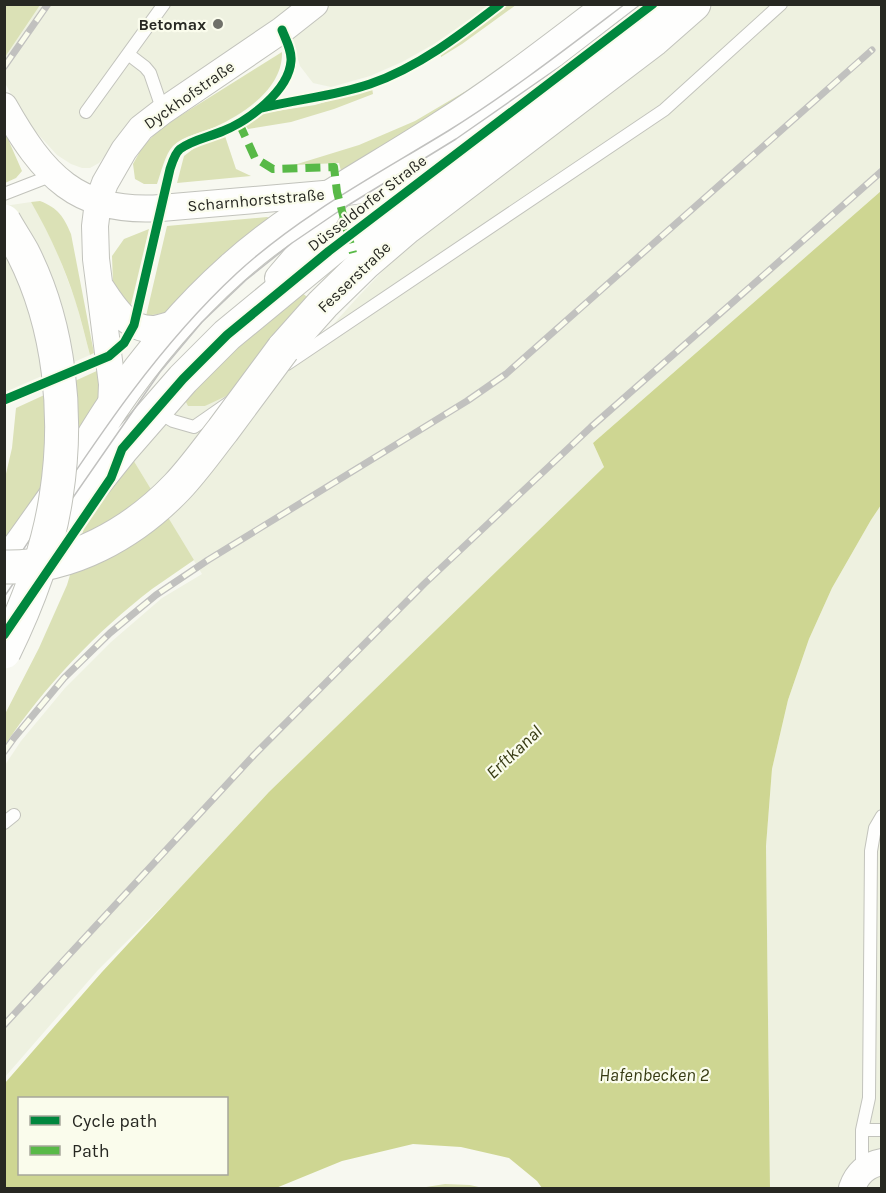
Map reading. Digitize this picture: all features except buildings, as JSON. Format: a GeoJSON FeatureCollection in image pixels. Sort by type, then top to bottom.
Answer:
{"type":"FeatureCollection","features":[{"type":"Feature","properties":{"kind":"main road","name":"Düsseldorfer Straße"},"geometry":{"type":"LineString","coordinates":[[4,567],[65,482],[145,362],[177,324],[233,268],[280,230],[445,126],[511,81],[613,4]]}},
{"type":"Feature","properties":{"kind":"main road","name":"Düsseldorfer Straße"},"geometry":{"type":"LineString","coordinates":[[4,609],[74,509],[122,449],[183,379],[227,335],[429,173],[653,4]]}},
{"type":"Feature","properties":{"kind":"main road","name":"Fesserstraße"},"geometry":{"type":"LineString","coordinates":[[4,567],[51,562],[81,553],[114,537],[147,514],[177,487],[323,304],[374,256],[407,227],[652,40],[694,4]]}},
{"type":"Feature","properties":{"kind":"main road"},"geometry":{"type":"LineString","coordinates":[[4,221],[27,262],[48,321],[56,354],[62,424],[56,498],[48,537],[32,589],[4,652]]}},
{"type":"Feature","properties":{"kind":"street","name":"Dyckhofstraße"},"geometry":{"type":"LineString","coordinates":[[111,410],[112,384],[96,259],[95,226],[102,192],[124,150],[141,128],[282,30],[315,4]]}},
{"type":"Feature","properties":{"kind":"street","name":"Scharnhorststraße"},"geometry":{"type":"LineString","coordinates":[[4,106],[35,155],[53,175],[72,189],[102,192],[118,207],[141,209],[376,188],[429,173]]}},
{"type":"Feature","properties":{"kind":"street","name":"Scharnhorststraße"},"geometry":{"type":"LineString","coordinates":[[227,335],[314,237],[337,192]]}},
{"type":"Feature","properties":{"kind":"street","name":"Dyckhofstraße"},"geometry":{"type":"LineString","coordinates":[[99,284],[118,313],[134,325],[153,329],[177,324]]}},
{"type":"Feature","properties":{"kind":"lane"},"geometry":{"type":"LineString","coordinates":[[86,112],[164,4]]}},
{"type":"Feature","properties":{"kind":"lane"},"geometry":{"type":"LineString","coordinates":[[155,411],[173,421],[194,427],[663,110],[781,4]]}},
{"type":"Feature","properties":{"kind":"lane"},"geometry":{"type":"LineString","coordinates":[[128,54],[150,73],[163,111]]}},
{"type":"Feature","properties":{"kind":"lane"},"geometry":{"type":"LineString","coordinates":[[4,194],[53,175]]}},
{"type":"Feature","properties":{"kind":"lane"},"geometry":{"type":"LineString","coordinates":[[865,1174],[862,1130],[869,1098],[872,851],[875,828],[882,816]]}},
{"type":"Feature","properties":{"kind":"lane"},"geometry":{"type":"LineString","coordinates":[[862,1130],[882,1130]]}},
{"type":"Feature","properties":{"kind":"shaded area"},"geometry":{"type":"Polygon","coordinates":[[[4,5],[40,5],[5,57],[4,5]]]}},
{"type":"Feature","properties":{"kind":"shaded area"},"geometry":{"type":"Polygon","coordinates":[[[5,5],[491,5],[434,44],[402,62],[370,76],[331,87],[313,83],[300,66],[285,17],[135,120],[99,163],[90,168],[82,168],[57,155],[26,121],[5,83],[5,5]]]}},
{"type":"Feature","properties":{"kind":"shaded area"},"geometry":{"type":"Polygon","coordinates":[[[508,5],[516,5],[441,57],[440,53],[508,5]]]}},
{"type":"Feature","properties":{"kind":"shaded area"},"geometry":{"type":"Polygon","coordinates":[[[709,5],[881,5],[881,191],[593,443],[604,467],[98,970],[5,1077],[5,765],[21,741],[65,688],[111,642],[162,598],[202,574],[132,458],[183,396],[205,406],[328,330],[397,256],[709,5]]]}},
{"type":"Feature","properties":{"kind":"shaded area"},"geometry":{"type":"Polygon","coordinates":[[[282,52],[281,65],[276,77],[269,88],[250,107],[227,121],[177,142],[163,164],[157,184],[144,184],[135,179],[133,164],[143,146],[155,134],[282,52]]]}},
{"type":"Feature","properties":{"kind":"shaded area"},"geometry":{"type":"Polygon","coordinates":[[[520,59],[472,92],[341,171],[339,163],[294,165],[359,145],[415,121],[520,59]]]}},
{"type":"Feature","properties":{"kind":"shaded area"},"geometry":{"type":"Polygon","coordinates":[[[372,88],[373,94],[291,122],[248,129],[245,125],[264,113],[315,105],[372,88]]]}},
{"type":"Feature","properties":{"kind":"shaded area"},"geometry":{"type":"Polygon","coordinates":[[[4,130],[22,171],[16,178],[5,183],[4,130]]]}},
{"type":"Feature","properties":{"kind":"shaded area"},"geometry":{"type":"Polygon","coordinates":[[[225,136],[236,169],[251,176],[177,183],[184,156],[197,146],[225,136]]]}},
{"type":"Feature","properties":{"kind":"shaded area"},"geometry":{"type":"Polygon","coordinates":[[[40,201],[60,214],[71,234],[94,353],[90,355],[66,275],[31,202],[40,201]]]}},
{"type":"Feature","properties":{"kind":"shaded area"},"geometry":{"type":"Polygon","coordinates":[[[31,202],[59,257],[76,302],[90,355],[5,392],[5,207],[31,202]]]}},
{"type":"Feature","properties":{"kind":"shaded area"},"geometry":{"type":"Polygon","coordinates":[[[270,218],[174,308],[164,313],[146,316],[167,226],[270,218]]]}},
{"type":"Feature","properties":{"kind":"shaded area"},"geometry":{"type":"Polygon","coordinates":[[[149,229],[130,309],[113,284],[112,256],[124,239],[149,229]]]}},
{"type":"Feature","properties":{"kind":"shaded area"},"geometry":{"type":"Polygon","coordinates":[[[301,292],[311,300],[237,391],[205,406],[188,406],[183,396],[301,292]]]}},
{"type":"Feature","properties":{"kind":"shaded area"},"geometry":{"type":"Polygon","coordinates":[[[101,369],[101,390],[93,414],[5,548],[5,478],[12,448],[16,408],[101,369]]]}},
{"type":"Feature","properties":{"kind":"shaded area"},"geometry":{"type":"Polygon","coordinates":[[[132,458],[194,560],[131,605],[72,661],[20,723],[5,745],[5,714],[39,648],[67,585],[87,518],[132,458]]]}},
{"type":"Feature","properties":{"kind":"shaded area"},"geometry":{"type":"Polygon","coordinates":[[[881,505],[881,1188],[770,1188],[766,846],[772,769],[788,700],[809,639],[832,588],[881,505]]]}},
{"type":"Feature","properties":{"kind":"shaded area"},"geometry":{"type":"Polygon","coordinates":[[[445,1184],[470,1185],[483,1188],[420,1188],[445,1184]]]}},
{"type":"Feature","properties":{"kind":"water"},"geometry":{"type":"Polygon","coordinates":[[[881,191],[881,505],[832,588],[809,639],[788,700],[772,769],[766,846],[770,1188],[542,1188],[537,1181],[509,1158],[461,1147],[413,1144],[342,1161],[276,1188],[5,1188],[5,1083],[102,972],[269,792],[604,467],[593,443],[881,191]]]}},
{"type":"Feature","properties":{"kind":"tram line"},"geometry":{"type":"LineString","coordinates":[[4,578],[112,418],[141,380],[171,342],[237,273],[312,214],[493,101],[625,4]]}},
{"type":"Feature","properties":{"kind":"tram line"},"geometry":{"type":"LineString","coordinates":[[4,597],[160,372],[202,322],[246,280],[292,243],[342,209],[456,139],[562,65],[641,4]]}},
{"type":"Feature","properties":{"kind":"railway"},"geometry":{"type":"LineString","coordinates":[[4,67],[48,4]]}},
{"type":"Feature","properties":{"kind":"railway"},"geometry":{"type":"LineString","coordinates":[[4,752],[64,678],[110,633],[156,595],[208,560],[467,401],[506,374],[872,50]]}},
{"type":"Feature","properties":{"kind":"railway"},"geometry":{"type":"LineString","coordinates":[[4,1025],[254,755],[424,584],[591,427],[882,171]]}},
{"type":"Feature","properties":{"kind":"marked path"},"geometry":{"type":"LineString","coordinates":[[239,123],[255,158],[273,169],[334,167],[337,192],[353,253]]}},
{"type":"Feature","properties":{"kind":"cycle path"},"geometry":{"type":"LineString","coordinates":[[262,108],[343,92],[388,77],[438,49],[500,4]]}},
{"type":"Feature","properties":{"kind":"cycle path"},"geometry":{"type":"LineString","coordinates":[[4,635],[111,478],[122,449],[183,379],[227,335],[329,251],[653,4]]}},
{"type":"Feature","properties":{"kind":"cycle path"},"geometry":{"type":"LineString","coordinates":[[4,400],[109,356],[124,343],[134,325],[175,156],[180,149],[190,143],[223,131],[244,120],[266,104],[275,94],[289,72],[291,61],[290,49],[282,30]]}},
{"type":"Feature","properties":{"kind":"place","name":"Betomax"},"geometry":{"type":"Point","coordinates":[218,24]}},
{"type":"Feature","properties":{"kind":"water label","name":"Erftkanal"},"geometry":{"type":"Point","coordinates":[514,752]}},
{"type":"Feature","properties":{"kind":"water label","name":"Hafenbecken 2"},"geometry":{"type":"Point","coordinates":[654,1075]}}]}
